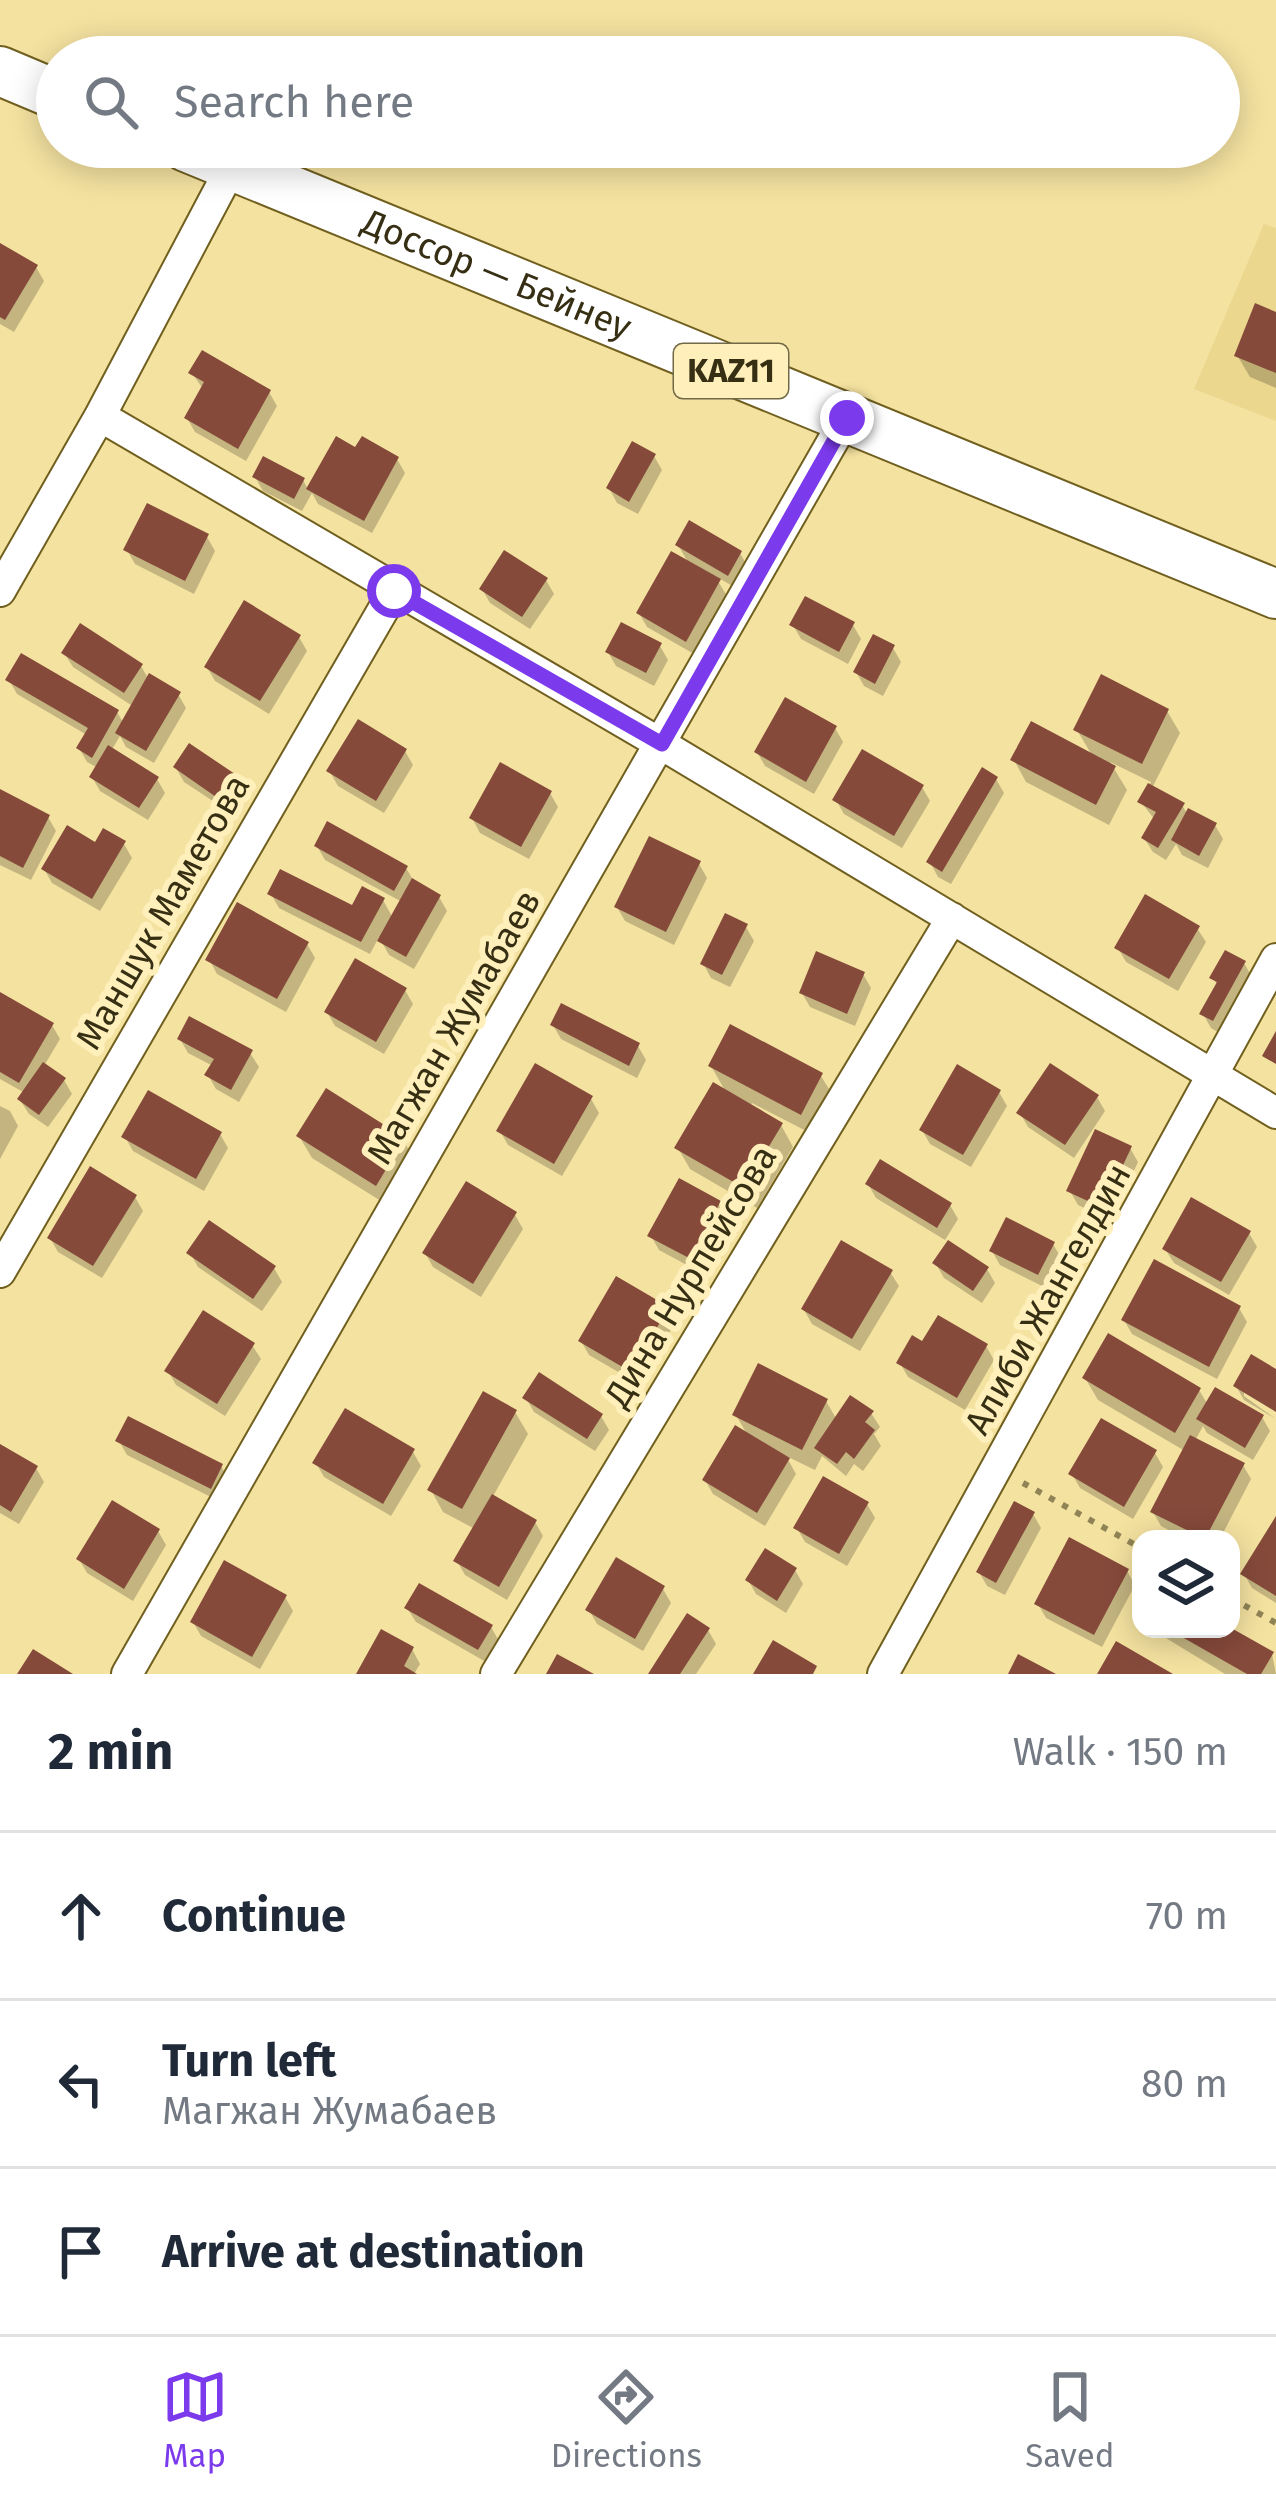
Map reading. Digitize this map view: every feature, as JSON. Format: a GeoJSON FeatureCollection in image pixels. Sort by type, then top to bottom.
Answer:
{"type":"FeatureCollection","features":[{"type":"Feature","properties":{"kind":"highway"},"geometry":{"type":"LineString","coordinates":[[0,71],[36,86]]}},
{"type":"Feature","properties":{"kind":"highway","name":"Доссор — Бейнеу"},"geometry":{"type":"LineString","coordinates":[[237,168],[1276,594]]}},
{"type":"Feature","properties":{"kind":"street"},"geometry":{"type":"LineString","coordinates":[[0,591],[100,416],[231,168]]}},
{"type":"Feature","properties":{"kind":"street"},"geometry":{"type":"LineString","coordinates":[[100,416],[662,744],[1276,1113]]}},
{"type":"Feature","properties":{"kind":"street","name":"Магжан Жумабаев"},"geometry":{"type":"LineString","coordinates":[[127,1674],[847,418]]}},
{"type":"Feature","properties":{"kind":"street","name":"Маншук Маметова"},"geometry":{"type":"LineString","coordinates":[[0,1272],[394,591]]}},
{"type":"Feature","properties":{"kind":"street","name":"Дина Нурпейсова"},"geometry":{"type":"LineString","coordinates":[[496,1674],[952,918]]}},
{"type":"Feature","properties":{"kind":"street","name":"Алиби Жангелдин"},"geometry":{"type":"LineString","coordinates":[[883,1674],[1276,959]]}},
{"type":"Feature","properties":{"kind":"path"},"geometry":{"type":"LineString","coordinates":[[999,1469],[1132,1543]]}},
{"type":"Feature","properties":{"kind":"path"},"geometry":{"type":"LineString","coordinates":[[1240,1603],[1276,1624]]}},
{"type":"Feature","properties":{"kind":"shaded area"},"geometry":{"type":"Polygon","coordinates":[[[1264,224],[1276,228],[1276,421],[1194,389],[1264,224]]]}},
{"type":"Feature","properties":{"kind":"building"},"geometry":{"type":"Polygon","coordinates":[[[0,243],[38,265],[5,320],[0,317],[0,243]]]}},
{"type":"Feature","properties":{"kind":"building"},"geometry":{"type":"Polygon","coordinates":[[[1255,303],[1276,312],[1276,373],[1234,356],[1255,303]]]}},
{"type":"Feature","properties":{"kind":"building"},"geometry":{"type":"Polygon","coordinates":[[[202,350],[271,390],[238,449],[184,418],[204,382],[188,373],[202,350]]]}},
{"type":"Feature","properties":{"kind":"building"},"geometry":{"type":"Polygon","coordinates":[[[336,436],[355,447],[362,436],[399,457],[364,521],[306,489],[336,436]]]}},
{"type":"Feature","properties":{"kind":"building"},"geometry":{"type":"Polygon","coordinates":[[[632,441],[656,454],[629,502],[606,488],[632,441]]]}},
{"type":"Feature","properties":{"kind":"building"},"geometry":{"type":"Polygon","coordinates":[[[263,456],[305,478],[294,499],[252,477],[263,456]]]}},
{"type":"Feature","properties":{"kind":"building"},"geometry":{"type":"Polygon","coordinates":[[[147,503],[209,534],[185,581],[123,550],[147,503]]]}},
{"type":"Feature","properties":{"kind":"building"},"geometry":{"type":"Polygon","coordinates":[[[689,520],[742,551],[728,576],[675,545],[689,520]]]}},
{"type":"Feature","properties":{"kind":"building"},"geometry":{"type":"Polygon","coordinates":[[[504,550],[548,578],[522,617],[479,589],[504,550]]]}},
{"type":"Feature","properties":{"kind":"building"},"geometry":{"type":"Polygon","coordinates":[[[671,551],[721,579],[686,642],[636,613],[671,551]]]}},
{"type":"Feature","properties":{"kind":"building"},"geometry":{"type":"Polygon","coordinates":[[[805,596],[855,622],[839,652],[789,625],[805,596]]]}},
{"type":"Feature","properties":{"kind":"building"},"geometry":{"type":"Polygon","coordinates":[[[244,600],[301,635],[260,701],[204,667],[244,600]]]}},
{"type":"Feature","properties":{"kind":"building"},"geometry":{"type":"Polygon","coordinates":[[[621,622],[662,643],[646,673],[605,652],[621,622]]]}},
{"type":"Feature","properties":{"kind":"building"},"geometry":{"type":"Polygon","coordinates":[[[80,623],[143,664],[124,693],[61,653],[80,623]]]}},
{"type":"Feature","properties":{"kind":"building"},"geometry":{"type":"Polygon","coordinates":[[[873,634],[895,645],[875,684],[853,672],[873,634]]]}},
{"type":"Feature","properties":{"kind":"building"},"geometry":{"type":"Polygon","coordinates":[[[21,653],[119,710],[92,758],[76,748],[88,728],[5,680],[21,653]]]}},
{"type":"Feature","properties":{"kind":"building"},"geometry":{"type":"Polygon","coordinates":[[[149,673],[181,692],[146,751],[115,733],[149,673]]]}},
{"type":"Feature","properties":{"kind":"building"},"geometry":{"type":"Polygon","coordinates":[[[1101,674],[1169,709],[1142,764],[1073,730],[1101,674]]]}},
{"type":"Feature","properties":{"kind":"building"},"geometry":{"type":"Polygon","coordinates":[[[785,697],[837,726],[806,782],[754,752],[785,697]]]}},
{"type":"Feature","properties":{"kind":"building"},"geometry":{"type":"Polygon","coordinates":[[[358,719],[407,749],[376,801],[326,771],[358,719]]]}},
{"type":"Feature","properties":{"kind":"building"},"geometry":{"type":"Polygon","coordinates":[[[1031,721],[1116,766],[1096,805],[1010,760],[1031,721]]]}},
{"type":"Feature","properties":{"kind":"building"},"geometry":{"type":"Polygon","coordinates":[[[189,743],[235,774],[219,799],[173,767],[189,743]]]}},
{"type":"Feature","properties":{"kind":"building"},"geometry":{"type":"Polygon","coordinates":[[[108,745],[159,777],[139,808],[89,777],[108,745]]]}},
{"type":"Feature","properties":{"kind":"building"},"geometry":{"type":"Polygon","coordinates":[[[862,749],[924,785],[894,836],[832,800],[862,749]]]}},
{"type":"Feature","properties":{"kind":"building"},"geometry":{"type":"Polygon","coordinates":[[[500,762],[552,791],[521,847],[469,818],[500,762]]]}},
{"type":"Feature","properties":{"kind":"building"},"geometry":{"type":"Polygon","coordinates":[[[982,767],[998,777],[942,872],[926,862],[982,767]]]}},
{"type":"Feature","properties":{"kind":"building"},"geometry":{"type":"Polygon","coordinates":[[[1148,783],[1185,803],[1158,848],[1141,838],[1156,812],[1137,802],[1148,783]]]}},
{"type":"Feature","properties":{"kind":"building"},"geometry":{"type":"Polygon","coordinates":[[[0,789],[50,815],[23,868],[0,856],[0,789]]]}},
{"type":"Feature","properties":{"kind":"building"},"geometry":{"type":"Polygon","coordinates":[[[1188,808],[1217,823],[1199,856],[1171,840],[1188,808]]]}},
{"type":"Feature","properties":{"kind":"building"},"geometry":{"type":"Polygon","coordinates":[[[327,821],[408,866],[394,891],[314,846],[327,821]]]}},
{"type":"Feature","properties":{"kind":"building"},"geometry":{"type":"Polygon","coordinates":[[[67,825],[95,842],[103,828],[126,841],[92,899],[41,869],[67,825]]]}},
{"type":"Feature","properties":{"kind":"building"},"geometry":{"type":"Polygon","coordinates":[[[649,836],[701,861],[666,932],[614,907],[649,836]]]}},
{"type":"Feature","properties":{"kind":"building"},"geometry":{"type":"Polygon","coordinates":[[[280,869],[352,905],[362,886],[385,898],[361,942],[267,894],[280,869]]]}},
{"type":"Feature","properties":{"kind":"building"},"geometry":{"type":"Polygon","coordinates":[[[412,878],[441,895],[406,957],[377,941],[412,878]]]}},
{"type":"Feature","properties":{"kind":"building"},"geometry":{"type":"Polygon","coordinates":[[[1145,894],[1200,926],[1169,979],[1114,948],[1145,894]]]}},
{"type":"Feature","properties":{"kind":"building"},"geometry":{"type":"Polygon","coordinates":[[[237,902],[309,942],[277,999],[205,960],[237,902]]]}},
{"type":"Feature","properties":{"kind":"building"},"geometry":{"type":"Polygon","coordinates":[[[725,913],[748,924],[722,975],[700,964],[725,913]]]}},
{"type":"Feature","properties":{"kind":"building"},"geometry":{"type":"Polygon","coordinates":[[[1225,950],[1246,961],[1213,1021],[1199,1014],[1217,982],[1209,978],[1225,950]]]}},
{"type":"Feature","properties":{"kind":"building"},"geometry":{"type":"Polygon","coordinates":[[[816,951],[865,972],[847,1014],[799,993],[816,951]]]}},
{"type":"Feature","properties":{"kind":"building"},"geometry":{"type":"Polygon","coordinates":[[[355,958],[407,988],[376,1042],[324,1012],[355,958]]]}},
{"type":"Feature","properties":{"kind":"building"},"geometry":{"type":"Polygon","coordinates":[[[0,992],[54,1023],[19,1083],[0,1072],[0,992]]]}},
{"type":"Feature","properties":{"kind":"building"},"geometry":{"type":"Polygon","coordinates":[[[561,1003],[640,1043],[629,1066],[550,1025],[561,1003]]]}},
{"type":"Feature","properties":{"kind":"building"},"geometry":{"type":"Polygon","coordinates":[[[189,1016],[253,1050],[231,1090],[204,1075],[214,1059],[177,1039],[189,1016]]]}},
{"type":"Feature","properties":{"kind":"building"},"geometry":{"type":"Polygon","coordinates":[[[730,1024],[823,1073],[801,1115],[708,1066],[730,1024]]]}},
{"type":"Feature","properties":{"kind":"building"},"geometry":{"type":"Polygon","coordinates":[[[1276,1031],[1276,1064],[1262,1056],[1276,1031]]]}},
{"type":"Feature","properties":{"kind":"building"},"geometry":{"type":"Polygon","coordinates":[[[43,1062],[66,1078],[39,1115],[17,1099],[43,1062]]]}},
{"type":"Feature","properties":{"kind":"building"},"geometry":{"type":"Polygon","coordinates":[[[535,1063],[593,1096],[554,1164],[496,1131],[535,1063]]]}},
{"type":"Feature","properties":{"kind":"building"},"geometry":{"type":"Polygon","coordinates":[[[1050,1063],[1099,1095],[1065,1145],[1016,1113],[1050,1063]]]}},
{"type":"Feature","properties":{"kind":"building"},"geometry":{"type":"Polygon","coordinates":[[[957,1064],[1001,1090],[963,1155],[919,1130],[957,1064]]]}},
{"type":"Feature","properties":{"kind":"building"},"geometry":{"type":"Polygon","coordinates":[[[713,1082],[783,1123],[744,1188],[674,1148],[713,1082]]]}},
{"type":"Feature","properties":{"kind":"building"},"geometry":{"type":"Polygon","coordinates":[[[326,1088],[405,1138],[376,1186],[296,1136],[326,1088]]]}},
{"type":"Feature","properties":{"kind":"building"},"geometry":{"type":"Polygon","coordinates":[[[148,1090],[222,1132],[196,1179],[121,1137],[148,1090]]]}},
{"type":"Feature","properties":{"kind":"building"},"geometry":{"type":"Polygon","coordinates":[[[1095,1129],[1132,1146],[1103,1208],[1066,1191],[1095,1129]]]}},
{"type":"Feature","properties":{"kind":"building"},"geometry":{"type":"Polygon","coordinates":[[[880,1159],[952,1203],[937,1228],[865,1184],[880,1159]]]}},
{"type":"Feature","properties":{"kind":"building"},"geometry":{"type":"Polygon","coordinates":[[[90,1166],[137,1195],[93,1266],[47,1238],[90,1166]]]}},
{"type":"Feature","properties":{"kind":"building"},"geometry":{"type":"Polygon","coordinates":[[[679,1178],[721,1201],[689,1258],[647,1236],[679,1178]]]}},
{"type":"Feature","properties":{"kind":"building"},"geometry":{"type":"Polygon","coordinates":[[[466,1181],[517,1212],[473,1284],[422,1253],[466,1181]]]}},
{"type":"Feature","properties":{"kind":"building"},"geometry":{"type":"Polygon","coordinates":[[[1191,1197],[1251,1231],[1221,1282],[1162,1249],[1191,1197]]]}},
{"type":"Feature","properties":{"kind":"building"},"geometry":{"type":"Polygon","coordinates":[[[1006,1217],[1055,1242],[1038,1275],[989,1251],[1006,1217]]]}},
{"type":"Feature","properties":{"kind":"building"},"geometry":{"type":"Polygon","coordinates":[[[209,1220],[276,1266],[253,1299],[186,1253],[209,1220]]]}},
{"type":"Feature","properties":{"kind":"building"},"geometry":{"type":"Polygon","coordinates":[[[841,1240],[893,1270],[852,1339],[801,1309],[841,1240]]]}},
{"type":"Feature","properties":{"kind":"building"},"geometry":{"type":"Polygon","coordinates":[[[948,1240],[989,1267],[973,1291],[932,1263],[948,1240]]]}},
{"type":"Feature","properties":{"kind":"building"},"geometry":{"type":"Polygon","coordinates":[[[1154,1259],[1241,1306],[1209,1367],[1121,1320],[1154,1259]]]}},
{"type":"Feature","properties":{"kind":"building"},"geometry":{"type":"Polygon","coordinates":[[[616,1276],[669,1307],[631,1372],[578,1341],[616,1276]]]}},
{"type":"Feature","properties":{"kind":"building"},"geometry":{"type":"Polygon","coordinates":[[[203,1310],[255,1343],[217,1404],[164,1371],[203,1310]]]}},
{"type":"Feature","properties":{"kind":"building"},"geometry":{"type":"Polygon","coordinates":[[[938,1315],[988,1344],[957,1398],[896,1363],[912,1335],[922,1341],[938,1315]]]}},
{"type":"Feature","properties":{"kind":"building"},"geometry":{"type":"Polygon","coordinates":[[[1108,1333],[1201,1388],[1175,1433],[1082,1378],[1108,1333]]]}},
{"type":"Feature","properties":{"kind":"building"},"geometry":{"type":"Polygon","coordinates":[[[1251,1354],[1276,1369],[1276,1412],[1233,1386],[1251,1354]]]}},
{"type":"Feature","properties":{"kind":"building"},"geometry":{"type":"Polygon","coordinates":[[[758,1363],[828,1399],[802,1450],[732,1415],[758,1363]]]}},
{"type":"Feature","properties":{"kind":"building"},"geometry":{"type":"Polygon","coordinates":[[[539,1372],[603,1414],[587,1439],[522,1398],[539,1372]]]}},
{"type":"Feature","properties":{"kind":"building"},"geometry":{"type":"Polygon","coordinates":[[[1215,1387],[1264,1415],[1245,1448],[1196,1419],[1215,1387]]]}},
{"type":"Feature","properties":{"kind":"building"},"geometry":{"type":"Polygon","coordinates":[[[483,1391],[517,1410],[462,1509],[427,1490],[483,1391]]]}},
{"type":"Feature","properties":{"kind":"building"},"geometry":{"type":"Polygon","coordinates":[[[850,1395],[874,1411],[865,1422],[875,1430],[854,1459],[846,1452],[837,1464],[814,1448],[850,1395]]]}},
{"type":"Feature","properties":{"kind":"building"},"geometry":{"type":"Polygon","coordinates":[[[345,1408],[415,1449],[383,1504],[312,1463],[345,1408]]]}},
{"type":"Feature","properties":{"kind":"building"},"geometry":{"type":"Polygon","coordinates":[[[128,1416],[223,1464],[211,1489],[115,1441],[128,1416]]]}},
{"type":"Feature","properties":{"kind":"building"},"geometry":{"type":"Polygon","coordinates":[[[1101,1418],[1157,1450],[1124,1507],[1068,1474],[1101,1418]]]}},
{"type":"Feature","properties":{"kind":"building"},"geometry":{"type":"Polygon","coordinates":[[[735,1425],[790,1458],[757,1513],[702,1480],[735,1425]]]}},
{"type":"Feature","properties":{"kind":"building"},"geometry":{"type":"Polygon","coordinates":[[[1190,1435],[1245,1463],[1210,1530],[1187,1530],[1150,1512],[1190,1435]]]}},
{"type":"Feature","properties":{"kind":"building"},"geometry":{"type":"Polygon","coordinates":[[[0,1444],[38,1466],[11,1512],[0,1505],[0,1444]]]}},
{"type":"Feature","properties":{"kind":"building"},"geometry":{"type":"Polygon","coordinates":[[[823,1476],[869,1502],[839,1554],[793,1528],[823,1476]]]}},
{"type":"Feature","properties":{"kind":"building"},"geometry":{"type":"Polygon","coordinates":[[[492,1494],[537,1520],[499,1587],[453,1561],[492,1494]]]}},
{"type":"Feature","properties":{"kind":"building"},"geometry":{"type":"Polygon","coordinates":[[[112,1500],[160,1529],[124,1589],[76,1559],[112,1500]]]}},
{"type":"Feature","properties":{"kind":"building"},"geometry":{"type":"Polygon","coordinates":[[[1014,1501],[1035,1512],[996,1583],[976,1572],[1014,1501]]]}},
{"type":"Feature","properties":{"kind":"building"},"geometry":{"type":"Polygon","coordinates":[[[1276,1516],[1276,1596],[1240,1574],[1276,1516]]]}},
{"type":"Feature","properties":{"kind":"building"},"geometry":{"type":"Polygon","coordinates":[[[1069,1537],[1129,1569],[1094,1635],[1034,1604],[1069,1537]]]}},
{"type":"Feature","properties":{"kind":"building"},"geometry":{"type":"Polygon","coordinates":[[[765,1548],[797,1568],[777,1601],[745,1580],[765,1548]]]}},
{"type":"Feature","properties":{"kind":"building"},"geometry":{"type":"Polygon","coordinates":[[[616,1557],[665,1586],[635,1639],[585,1610],[616,1557]]]}},
{"type":"Feature","properties":{"kind":"building"},"geometry":{"type":"Polygon","coordinates":[[[224,1560],[287,1595],[252,1657],[190,1622],[224,1560]]]}},
{"type":"Feature","properties":{"kind":"building"},"geometry":{"type":"Polygon","coordinates":[[[419,1583],[493,1625],[478,1650],[404,1608],[419,1583]]]}},
{"type":"Feature","properties":{"kind":"building"},"geometry":{"type":"Polygon","coordinates":[[[687,1613],[710,1628],[680,1674],[648,1674],[687,1613]]]}},
{"type":"Feature","properties":{"kind":"building"},"geometry":{"type":"Polygon","coordinates":[[[381,1629],[414,1647],[404,1666],[417,1674],[356,1674],[381,1629]]]}},
{"type":"Feature","properties":{"kind":"building"},"geometry":{"type":"Polygon","coordinates":[[[1240,1633],[1274,1652],[1261,1674],[1247,1674],[1184,1638],[1240,1638],[1240,1633]]]}},
{"type":"Feature","properties":{"kind":"building"},"geometry":{"type":"Polygon","coordinates":[[[773,1640],[817,1666],[813,1674],[753,1674],[773,1640]]]}},
{"type":"Feature","properties":{"kind":"building"},"geometry":{"type":"Polygon","coordinates":[[[1116,1641],[1173,1674],[1097,1674],[1116,1641]]]}},
{"type":"Feature","properties":{"kind":"building"},"geometry":{"type":"Polygon","coordinates":[[[33,1649],[73,1674],[17,1674],[33,1649]]]}},
{"type":"Feature","properties":{"kind":"building"},"geometry":{"type":"Polygon","coordinates":[[[557,1654],[594,1674],[546,1674],[557,1654]]]}},
{"type":"Feature","properties":{"kind":"building"},"geometry":{"type":"Polygon","coordinates":[[[1018,1654],[1056,1674],[1008,1674],[1018,1654]]]}},
{"type":"Feature","properties":{"kind":"route"},"geometry":{"type":"LineString","coordinates":[[394,591],[662,744],[847,418]]}}]}
